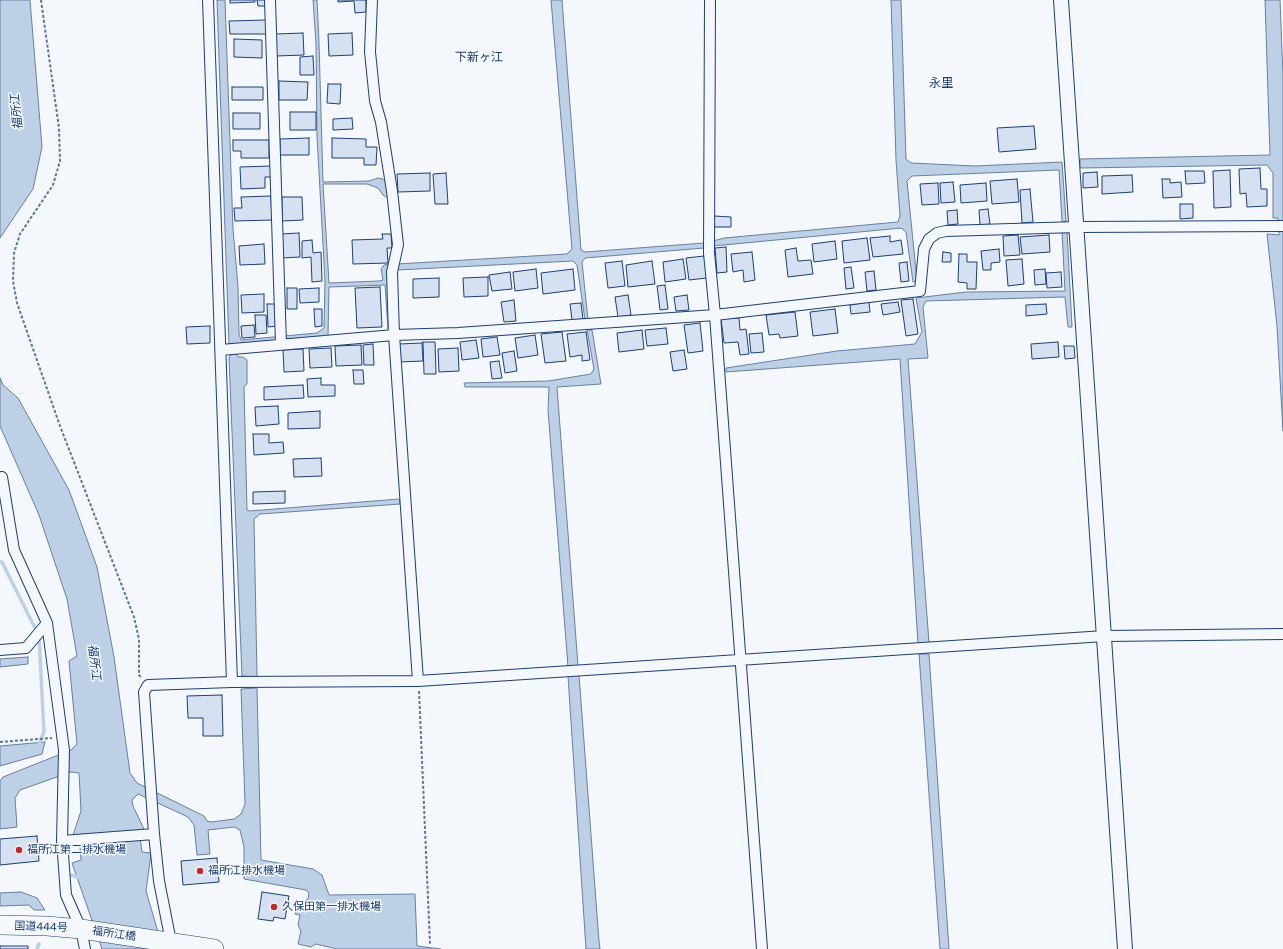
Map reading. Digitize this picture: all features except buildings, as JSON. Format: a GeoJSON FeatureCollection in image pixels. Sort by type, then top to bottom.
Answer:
{"type":"FeatureCollection","features":[{"type":"Feature","properties":{"kind":"highway","name":"国道444号"},"geometry":{"type":"LineString","coordinates":[[0,925],[46,926],[81,929]]}},
{"type":"Feature","properties":{"kind":"highway","name":"福所江橋"},"geometry":{"type":"LineString","coordinates":[[81,929],[171,942]]}},
{"type":"Feature","properties":{"kind":"highway"},"geometry":{"type":"LineString","coordinates":[[171,942],[214,949]]}},
{"type":"Feature","properties":{"kind":"street"},"geometry":{"type":"LineString","coordinates":[[208,0],[232,682]]}},
{"type":"Feature","properties":{"kind":"street"},"geometry":{"type":"LineString","coordinates":[[270,0],[281,344]]}},
{"type":"Feature","properties":{"kind":"street"},"geometry":{"type":"LineString","coordinates":[[372,0],[370,52],[375,101],[381,122],[392,191],[398,245],[392,272],[394,335],[418,682]]}},
{"type":"Feature","properties":{"kind":"street"},"geometry":{"type":"LineString","coordinates":[[710,0],[708,232],[762,949]]}},
{"type":"Feature","properties":{"kind":"street"},"geometry":{"type":"LineString","coordinates":[[1061,0],[1125,949]]}},
{"type":"Feature","properties":{"kind":"street"},"geometry":{"type":"LineString","coordinates":[[221,350],[394,335],[458,334],[715,315],[920,291],[924,249],[929,238],[937,233],[946,231],[1077,227],[1279,226]]}},
{"type":"Feature","properties":{"kind":"street"},"geometry":{"type":"LineString","coordinates":[[2,477],[14,550],[47,623],[64,750],[62,841],[66,895],[81,929],[85,949]]}},
{"type":"Feature","properties":{"kind":"street"},"geometry":{"type":"LineString","coordinates":[[0,650],[26,648],[31,644],[47,623]]}},
{"type":"Feature","properties":{"kind":"street"},"geometry":{"type":"LineString","coordinates":[[171,942],[159,881],[154,834],[144,692],[148,685],[232,682],[418,682],[1105,636],[1283,634]]}},
{"type":"Feature","properties":{"kind":"street"},"geometry":{"type":"LineString","coordinates":[[62,841],[154,834]]}},
{"type":"Feature","properties":{"kind":"path"},"geometry":{"type":"LineString","coordinates":[[41,0],[59,128],[60,161],[53,185],[20,234],[14,253],[13,281],[17,303],[60,426],[134,617],[139,639],[139,675],[148,685]]}},
{"type":"Feature","properties":{"kind":"path"},"geometry":{"type":"LineString","coordinates":[[418,682],[430,944]]}},
{"type":"Feature","properties":{"kind":"path"},"geometry":{"type":"LineString","coordinates":[[0,742],[47,738]]}},
{"type":"Feature","properties":{"kind":"water","name":"福所江"},"geometry":{"type":"Polygon","coordinates":[[[0,0],[30,0],[42,147],[33,189],[0,238],[0,0]]]}},
{"type":"Feature","properties":{"kind":"water"},"geometry":{"type":"Polygon","coordinates":[[[217,0],[225,0],[233,229],[238,286],[239,334],[241,340],[317,333],[324,328],[325,281],[317,136],[316,43],[313,0],[317,0],[323,182],[369,181],[378,178],[386,180],[389,199],[383,195],[378,188],[367,184],[323,184],[329,283],[383,280],[381,269],[384,265],[389,264],[390,328],[388,329],[385,285],[329,287],[328,336],[232,346],[229,344],[217,0]]]}},
{"type":"Feature","properties":{"kind":"water"},"geometry":{"type":"Polygon","coordinates":[[[551,0],[562,0],[581,250],[585,252],[704,243],[704,248],[585,258],[582,262],[588,320],[585,320],[577,265],[573,261],[397,270],[397,264],[567,254],[572,249],[551,0]]]}},
{"type":"Feature","properties":{"kind":"water"},"geometry":{"type":"Polygon","coordinates":[[[891,0],[901,0],[906,159],[911,163],[975,166],[1062,162],[1066,221],[1062,222],[1059,170],[912,176],[907,181],[917,281],[913,282],[906,232],[901,228],[713,246],[713,241],[724,238],[898,222],[900,216],[896,160],[891,0]]]}},
{"type":"Feature","properties":{"kind":"water"},"geometry":{"type":"Polygon","coordinates":[[[1265,0],[1280,0],[1283,76],[1283,431],[1277,326],[1267,234],[1279,235],[1278,218],[1273,218],[1273,173],[1267,165],[1080,168],[1080,159],[1270,155],[1265,0]]]}},
{"type":"Feature","properties":{"kind":"water"},"geometry":{"type":"Polygon","coordinates":[[[1062,231],[1067,231],[1072,327],[1068,327],[1065,297],[926,301],[923,307],[928,358],[908,359],[929,643],[918,644],[900,359],[726,372],[726,368],[837,351],[915,344],[922,332],[916,298],[966,292],[1065,291],[1062,231]]]}},
{"type":"Feature","properties":{"kind":"water"},"geometry":{"type":"Polygon","coordinates":[[[587,330],[592,330],[601,384],[557,387],[578,666],[568,667],[548,410],[549,387],[465,387],[464,383],[548,381],[591,374],[594,369],[587,330]]]}},
{"type":"Feature","properties":{"kind":"water"},"geometry":{"type":"Polygon","coordinates":[[[236,352],[238,357],[243,357],[247,360],[247,384],[244,387],[247,510],[250,511],[399,499],[400,504],[260,514],[254,519],[257,677],[242,676],[229,358],[232,353],[236,352]]]}},
{"type":"Feature","properties":{"kind":"water","name":"福所江"},"geometry":{"type":"Polygon","coordinates":[[[0,378],[3,385],[18,398],[69,490],[97,567],[114,657],[130,773],[137,783],[204,816],[207,821],[212,822],[234,819],[241,814],[245,804],[241,689],[257,688],[261,860],[313,869],[322,875],[329,895],[415,894],[417,946],[441,949],[337,949],[316,944],[311,947],[298,944],[301,931],[298,925],[300,915],[295,914],[297,901],[303,902],[308,899],[309,893],[306,890],[244,879],[244,847],[240,830],[234,827],[208,830],[210,854],[197,855],[194,825],[188,817],[138,794],[132,800],[133,806],[144,829],[139,830],[142,852],[151,853],[146,891],[163,949],[102,949],[72,863],[81,860],[79,835],[73,835],[81,811],[79,773],[71,772],[20,790],[15,798],[17,827],[0,829],[0,781],[3,777],[71,750],[77,744],[69,661],[77,656],[67,599],[39,515],[0,426],[0,378]]]}},
{"type":"Feature","properties":{"kind":"water"},"geometry":{"type":"Polygon","coordinates":[[[919,654],[929,654],[949,949],[940,949],[919,654]]]}},
{"type":"Feature","properties":{"kind":"water"},"geometry":{"type":"Polygon","coordinates":[[[28,657],[28,664],[0,667],[0,659],[28,657]]]}},
{"type":"Feature","properties":{"kind":"water"},"geometry":{"type":"Polygon","coordinates":[[[579,675],[600,949],[586,949],[568,676],[579,675]]]}},
{"type":"Feature","properties":{"kind":"water"},"geometry":{"type":"Polygon","coordinates":[[[45,742],[42,754],[0,766],[0,746],[45,742]]]}},
{"type":"Feature","properties":{"kind":"water"},"geometry":{"type":"Polygon","coordinates":[[[21,892],[37,898],[45,910],[34,910],[29,905],[0,906],[0,893],[21,892]]]}},
{"type":"Feature","properties":{"kind":"waterway"},"geometry":{"type":"LineString","coordinates":[[0,562],[2,562],[39,636],[44,732],[38,746]]}},
{"type":"Feature","properties":{"kind":"waterway"},"geometry":{"type":"LineString","coordinates":[[70,875],[81,878]]}},
{"type":"Feature","properties":{"kind":"waterway"},"geometry":{"type":"LineString","coordinates":[[37,949],[39,944]]}},
{"type":"Feature","properties":{"kind":"place","name":"福所江第二排水機場"},"geometry":{"type":"Point","coordinates":[19,850]}},
{"type":"Feature","properties":{"kind":"place","name":"福所江排水機場"},"geometry":{"type":"Point","coordinates":[200,871]}},
{"type":"Feature","properties":{"kind":"place","name":"久保田第一排水機場"},"geometry":{"type":"Point","coordinates":[274,907]}},
{"type":"Feature","properties":{"kind":"district","name":"下新ヶ江"},"geometry":{"type":"Point","coordinates":[479,58]}},
{"type":"Feature","properties":{"kind":"district","name":"永里"},"geometry":{"type":"Point","coordinates":[941,84]}}]}
